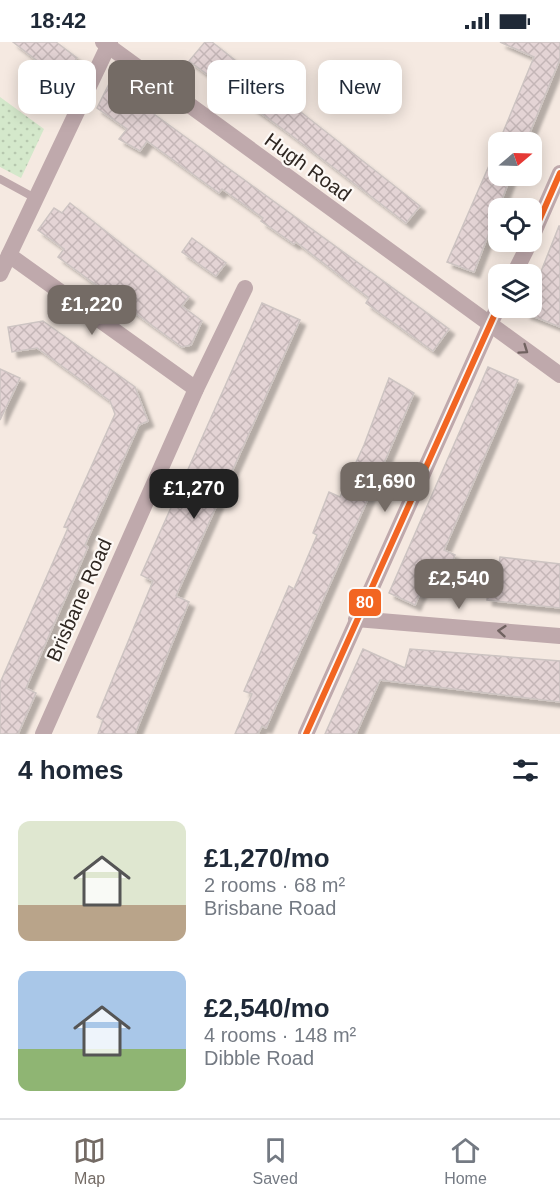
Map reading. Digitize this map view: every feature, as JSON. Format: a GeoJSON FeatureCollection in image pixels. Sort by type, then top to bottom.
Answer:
{"type":"FeatureCollection","features":[{"type":"Feature","properties":{"kind":"street"},"geometry":{"type":"LineString","coordinates":[[0,274],[107,43]]}},
{"type":"Feature","properties":{"kind":"street","name":"Hugh Road"},"geometry":{"type":"LineString","coordinates":[[107,43],[560,375]]}},
{"type":"Feature","properties":{"kind":"street"},"geometry":{"type":"LineString","coordinates":[[542,213],[560,173]]}},
{"type":"Feature","properties":{"kind":"street"},"geometry":{"type":"LineString","coordinates":[[9,255],[196,388]]}},
{"type":"Feature","properties":{"kind":"street","name":"Brisbane Road"},"geometry":{"type":"LineString","coordinates":[[43,734],[196,388],[245,288]]}},
{"type":"Feature","properties":{"kind":"street"},"geometry":{"type":"LineString","coordinates":[[306,734],[492,318]]}},
{"type":"Feature","properties":{"kind":"street"},"geometry":{"type":"LineString","coordinates":[[356,620],[560,636]]}},
{"type":"Feature","properties":{"kind":"lane"},"geometry":{"type":"LineString","coordinates":[[0,179],[35,198]]}},
{"type":"Feature","properties":{"kind":"green space"},"geometry":{"type":"Polygon","coordinates":[[[0,97],[18,110],[18,114],[23,114],[44,129],[21,178],[0,167],[0,97]]]}},
{"type":"Feature","properties":{"kind":"building"},"geometry":{"type":"Polygon","coordinates":[[[13,42],[56,42],[77,58],[75,60],[36,60],[13,42]]]}},
{"type":"Feature","properties":{"kind":"building"},"geometry":{"type":"Polygon","coordinates":[[[205,42],[212,42],[235,60],[207,60],[207,74],[195,65],[195,60],[190,60],[205,42]]]}},
{"type":"Feature","properties":{"kind":"building"},"geometry":{"type":"Polygon","coordinates":[[[500,42],[560,42],[560,59],[530,132],[503,132],[534,57],[500,42]]]}},
{"type":"Feature","properties":{"kind":"building"},"geometry":{"type":"Polygon","coordinates":[[[108,86],[108,114],[154,114],[449,329],[433,351],[366,303],[369,298],[296,242],[294,244],[261,221],[263,218],[222,189],[219,193],[147,141],[140,151],[119,139],[127,129],[97,108],[108,86]]]}},
{"type":"Feature","properties":{"kind":"building"},"geometry":{"type":"Polygon","coordinates":[[[262,114],[303,114],[420,206],[406,223],[262,114]]]}},
{"type":"Feature","properties":{"kind":"building"},"geometry":{"type":"Polygon","coordinates":[[[488,168],[488,186],[507,186],[503,198],[488,198],[488,236],[474,272],[447,262],[488,168]]]}},
{"type":"Feature","properties":{"kind":"building"},"geometry":{"type":"Polygon","coordinates":[[[70,203],[189,297],[182,306],[202,321],[191,345],[182,347],[58,257],[64,249],[38,230],[54,208],[62,213],[70,203]]]}},
{"type":"Feature","properties":{"kind":"building"},"geometry":{"type":"Polygon","coordinates":[[[560,226],[560,327],[538,318],[542,318],[542,269],[560,226]]]}},
{"type":"Feature","properties":{"kind":"building"},"geometry":{"type":"Polygon","coordinates":[[[192,238],[226,263],[216,276],[182,252],[192,238]]]}},
{"type":"Feature","properties":{"kind":"building"},"geometry":{"type":"Polygon","coordinates":[[[262,303],[300,320],[176,596],[189,602],[135,734],[98,734],[103,720],[97,717],[153,581],[141,575],[262,303]]]}},
{"type":"Feature","properties":{"kind":"building"},"geometry":{"type":"Polygon","coordinates":[[[43,321],[135,387],[148,421],[139,425],[85,545],[88,547],[26,688],[36,693],[18,734],[0,734],[0,683],[68,528],[64,527],[115,414],[110,401],[37,348],[12,352],[8,327],[43,321]]]}},
{"type":"Feature","properties":{"kind":"building"},"geometry":{"type":"Polygon","coordinates":[[[488,367],[518,380],[444,550],[455,555],[447,575],[431,568],[415,605],[389,593],[488,367]]]}},
{"type":"Feature","properties":{"kind":"building"},"geometry":{"type":"Polygon","coordinates":[[[0,369],[20,378],[0,420],[0,369]]]}},
{"type":"Feature","properties":{"kind":"building"},"geometry":{"type":"Polygon","coordinates":[[[389,378],[414,393],[391,447],[266,728],[262,726],[258,734],[235,734],[252,694],[244,691],[289,586],[294,589],[317,535],[313,533],[329,492],[340,497],[364,445],[389,378]]]}},
{"type":"Feature","properties":{"kind":"building"},"geometry":{"type":"Polygon","coordinates":[[[500,557],[560,564],[560,608],[487,600],[489,572],[498,573],[500,557]]]}},
{"type":"Feature","properties":{"kind":"building"},"geometry":{"type":"Polygon","coordinates":[[[363,649],[405,668],[410,649],[560,661],[560,702],[380,680],[356,734],[325,734],[363,649]]]}},
{"type":"Feature","properties":{"kind":"transit line","name":"80"},"geometry":{"type":"LineString","coordinates":[[542,214],[560,173]]}},
{"type":"Feature","properties":{"kind":"transit line","name":"80"},"geometry":{"type":"LineString","coordinates":[[306,734],[493,318]]}}]}
